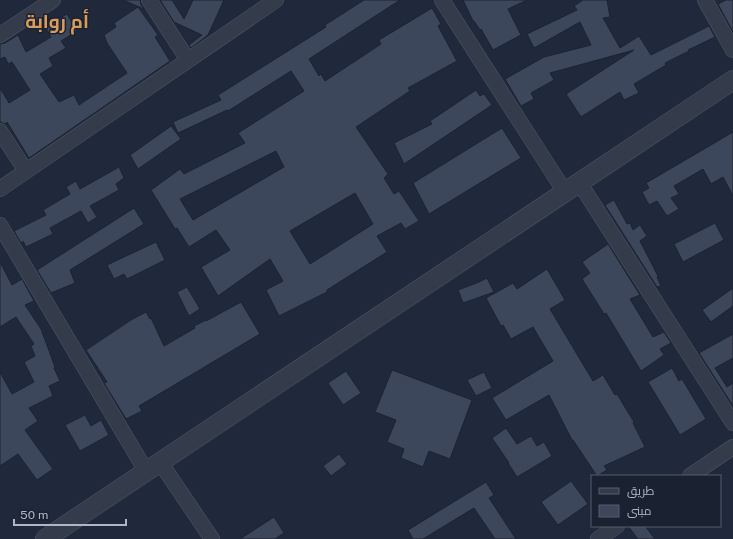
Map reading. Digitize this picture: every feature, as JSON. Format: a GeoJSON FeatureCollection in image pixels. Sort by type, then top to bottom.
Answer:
{"type":"FeatureCollection","features":[{"type":"Feature","properties":{"kind":"street"},"geometry":{"type":"LineString","coordinates":[[0,34],[53,0]]}},
{"type":"Feature","properties":{"kind":"street"},"geometry":{"type":"LineString","coordinates":[[149,0],[188,60]]}},
{"type":"Feature","properties":{"kind":"street"},"geometry":{"type":"LineString","coordinates":[[0,189],[276,0]]}},
{"type":"Feature","properties":{"kind":"street"},"geometry":{"type":"LineString","coordinates":[[442,0],[733,423]]}},
{"type":"Feature","properties":{"kind":"street"},"geometry":{"type":"LineString","coordinates":[[705,0],[733,50]]}},
{"type":"Feature","properties":{"kind":"street"},"geometry":{"type":"LineString","coordinates":[[45,539],[733,80]]}},
{"type":"Feature","properties":{"kind":"street"},"geometry":{"type":"LineString","coordinates":[[0,131],[26,171]]}},
{"type":"Feature","properties":{"kind":"street"},"geometry":{"type":"LineString","coordinates":[[0,225],[153,466],[212,539]]}},
{"type":"Feature","properties":{"kind":"street"},"geometry":{"type":"LineString","coordinates":[[691,475],[733,447]]}},
{"type":"Feature","properties":{"kind":"street"},"geometry":{"type":"LineString","coordinates":[[598,539],[616,527]]}},
{"type":"Feature","properties":{"kind":"building"},"geometry":{"type":"Polygon","coordinates":[[[123,0],[140,0],[144,9],[123,0]]]}},
{"type":"Feature","properties":{"kind":"building"},"geometry":{"type":"Polygon","coordinates":[[[160,0],[172,0],[184,19],[193,0],[224,0],[208,35],[191,48],[189,45],[202,35],[174,22],[160,0]]]}},
{"type":"Feature","properties":{"kind":"building"},"geometry":{"type":"Polygon","coordinates":[[[364,0],[400,0],[309,59],[319,76],[321,74],[325,81],[381,44],[379,40],[432,8],[441,24],[438,26],[457,61],[408,88],[410,91],[356,127],[388,174],[384,178],[394,194],[399,191],[419,221],[405,229],[401,223],[377,236],[387,252],[327,290],[327,292],[279,316],[266,290],[283,281],[270,259],[218,296],[201,267],[230,250],[216,230],[189,247],[177,228],[175,229],[151,190],[180,169],[184,174],[245,143],[238,133],[304,91],[291,71],[228,111],[227,110],[178,133],[173,122],[221,100],[218,95],[326,27],[325,25],[364,0]],[[276,151],[180,199],[193,220],[284,167],[276,151]],[[355,193],[290,231],[310,264],[373,224],[355,193]]]}},
{"type":"Feature","properties":{"kind":"building"},"geometry":{"type":"Polygon","coordinates":[[[463,0],[527,0],[508,9],[521,35],[493,50],[481,29],[480,30],[473,21],[463,0]]]}},
{"type":"Feature","properties":{"kind":"building"},"geometry":{"type":"Polygon","coordinates":[[[583,0],[607,0],[610,17],[603,18],[620,48],[639,36],[651,55],[709,26],[715,37],[665,63],[666,65],[634,84],[639,93],[624,100],[620,92],[581,117],[566,94],[634,50],[550,73],[554,80],[531,93],[534,99],[521,106],[505,79],[544,57],[591,45],[580,22],[534,48],[527,34],[577,10],[574,6],[583,0]]]}},
{"type":"Feature","properties":{"kind":"building"},"geometry":{"type":"Polygon","coordinates":[[[726,0],[733,0],[733,32],[718,4],[726,0]]]}},
{"type":"Feature","properties":{"kind":"building"},"geometry":{"type":"Polygon","coordinates":[[[138,7],[158,35],[155,37],[170,61],[29,158],[7,122],[5,124],[0,122],[0,88],[9,103],[30,90],[12,62],[8,64],[5,57],[0,59],[0,44],[5,43],[18,35],[26,52],[51,37],[45,27],[67,14],[77,31],[61,41],[66,48],[49,58],[53,66],[40,74],[59,102],[74,95],[79,105],[127,73],[107,43],[104,35],[116,27],[114,23],[138,7]]]}},
{"type":"Feature","properties":{"kind":"building"},"geometry":{"type":"Polygon","coordinates":[[[476,90],[480,96],[484,94],[492,105],[404,164],[394,143],[432,124],[430,121],[476,90]]]}},
{"type":"Feature","properties":{"kind":"building"},"geometry":{"type":"Polygon","coordinates":[[[171,126],[181,139],[138,169],[130,155],[171,126]]]}},
{"type":"Feature","properties":{"kind":"building"},"geometry":{"type":"Polygon","coordinates":[[[502,128],[521,158],[429,214],[413,183],[502,128]]]}},
{"type":"Feature","properties":{"kind":"building"},"geometry":{"type":"Polygon","coordinates":[[[733,132],[733,196],[723,177],[711,184],[703,169],[674,186],[679,194],[671,198],[679,209],[667,216],[657,201],[649,205],[642,192],[649,188],[646,183],[733,132]]]}},
{"type":"Feature","properties":{"kind":"building"},"geometry":{"type":"Polygon","coordinates":[[[119,167],[124,178],[116,184],[119,190],[90,206],[97,217],[88,223],[81,211],[50,228],[53,234],[26,247],[23,241],[21,243],[14,231],[46,215],[43,210],[70,194],[66,187],[76,181],[80,189],[119,167]]]}},
{"type":"Feature","properties":{"kind":"building"},"geometry":{"type":"Polygon","coordinates":[[[614,200],[627,224],[630,223],[633,230],[640,225],[647,236],[640,241],[658,276],[657,277],[661,286],[657,287],[605,205],[614,200]]]}},
{"type":"Feature","properties":{"kind":"building"},"geometry":{"type":"Polygon","coordinates":[[[134,208],[144,224],[70,270],[75,283],[51,293],[37,270],[134,208]]]}},
{"type":"Feature","properties":{"kind":"building"},"geometry":{"type":"Polygon","coordinates":[[[715,223],[724,240],[683,262],[674,244],[715,223]]]}},
{"type":"Feature","properties":{"kind":"building"},"geometry":{"type":"Polygon","coordinates":[[[156,242],[165,260],[127,279],[124,274],[114,279],[107,265],[156,242]]]}},
{"type":"Feature","properties":{"kind":"building"},"geometry":{"type":"Polygon","coordinates":[[[608,244],[640,295],[630,299],[653,337],[664,332],[671,343],[660,349],[664,355],[641,371],[606,313],[604,314],[582,279],[590,273],[582,262],[608,244]]]}},
{"type":"Feature","properties":{"kind":"building"},"geometry":{"type":"Polygon","coordinates":[[[0,262],[12,285],[22,279],[34,301],[25,305],[41,329],[60,381],[49,386],[53,396],[29,408],[38,421],[25,430],[53,469],[37,480],[18,454],[0,466],[0,372],[12,394],[34,382],[24,362],[35,356],[31,346],[34,344],[16,317],[0,327],[0,262]]]}},
{"type":"Feature","properties":{"kind":"building"},"geometry":{"type":"Polygon","coordinates":[[[547,269],[565,300],[550,309],[593,381],[603,375],[615,395],[617,394],[634,422],[633,423],[645,447],[604,466],[607,470],[596,475],[572,440],[549,395],[506,420],[492,398],[553,361],[533,327],[511,339],[503,325],[501,326],[486,298],[513,283],[517,289],[547,269]]]}},
{"type":"Feature","properties":{"kind":"building"},"geometry":{"type":"Polygon","coordinates":[[[487,278],[494,292],[463,303],[458,290],[487,278]]]}},
{"type":"Feature","properties":{"kind":"building"},"geometry":{"type":"Polygon","coordinates":[[[187,287],[200,309],[189,316],[177,292],[187,287]]]}},
{"type":"Feature","properties":{"kind":"building"},"geometry":{"type":"Polygon","coordinates":[[[733,288],[733,306],[711,322],[702,310],[733,288]]]}},
{"type":"Feature","properties":{"kind":"building"},"geometry":{"type":"Polygon","coordinates":[[[241,302],[260,334],[139,406],[142,411],[126,419],[104,383],[107,382],[86,350],[131,320],[146,312],[150,319],[151,318],[164,346],[195,328],[194,326],[241,302]]]}},
{"type":"Feature","properties":{"kind":"building"},"geometry":{"type":"Polygon","coordinates":[[[733,334],[733,358],[715,368],[727,387],[733,383],[733,406],[699,353],[733,334]]]}},
{"type":"Feature","properties":{"kind":"building"},"geometry":{"type":"Polygon","coordinates":[[[672,368],[679,381],[682,379],[706,419],[680,435],[648,382],[672,368]]]}},
{"type":"Feature","properties":{"kind":"building"},"geometry":{"type":"Polygon","coordinates":[[[392,370],[472,400],[450,459],[429,451],[423,467],[401,458],[404,449],[387,442],[396,420],[375,412],[392,370]]]}},
{"type":"Feature","properties":{"kind":"building"},"geometry":{"type":"Polygon","coordinates":[[[346,371],[361,393],[343,405],[328,383],[346,371]]]}},
{"type":"Feature","properties":{"kind":"building"},"geometry":{"type":"Polygon","coordinates":[[[484,372],[492,388],[476,396],[467,380],[484,372]]]}},
{"type":"Feature","properties":{"kind":"building"},"geometry":{"type":"Polygon","coordinates":[[[85,415],[91,426],[101,420],[109,435],[80,451],[65,425],[85,415]]]}},
{"type":"Feature","properties":{"kind":"building"},"geometry":{"type":"Polygon","coordinates":[[[506,428],[517,444],[531,436],[537,446],[544,442],[552,456],[517,477],[492,438],[506,428]]]}},
{"type":"Feature","properties":{"kind":"building"},"geometry":{"type":"Polygon","coordinates":[[[339,454],[347,464],[331,476],[323,466],[339,454]]]}},
{"type":"Feature","properties":{"kind":"building"},"geometry":{"type":"Polygon","coordinates":[[[571,481],[588,504],[558,525],[541,502],[571,481]]]}},
{"type":"Feature","properties":{"kind":"building"},"geometry":{"type":"Polygon","coordinates":[[[486,482],[494,495],[489,498],[516,539],[495,539],[474,508],[423,539],[413,539],[408,530],[486,482]]]}},
{"type":"Feature","properties":{"kind":"building"},"geometry":{"type":"Polygon","coordinates":[[[274,517],[284,533],[275,539],[240,539],[274,517]]]}},
{"type":"Feature","properties":{"kind":"building"},"geometry":{"type":"Polygon","coordinates":[[[629,527],[646,527],[655,539],[638,539],[629,527]]]}},
{"type":"Feature","properties":{"kind":"district","name":"أم روابة"},"geometry":{"type":"Point","coordinates":[57,21]}}]}
